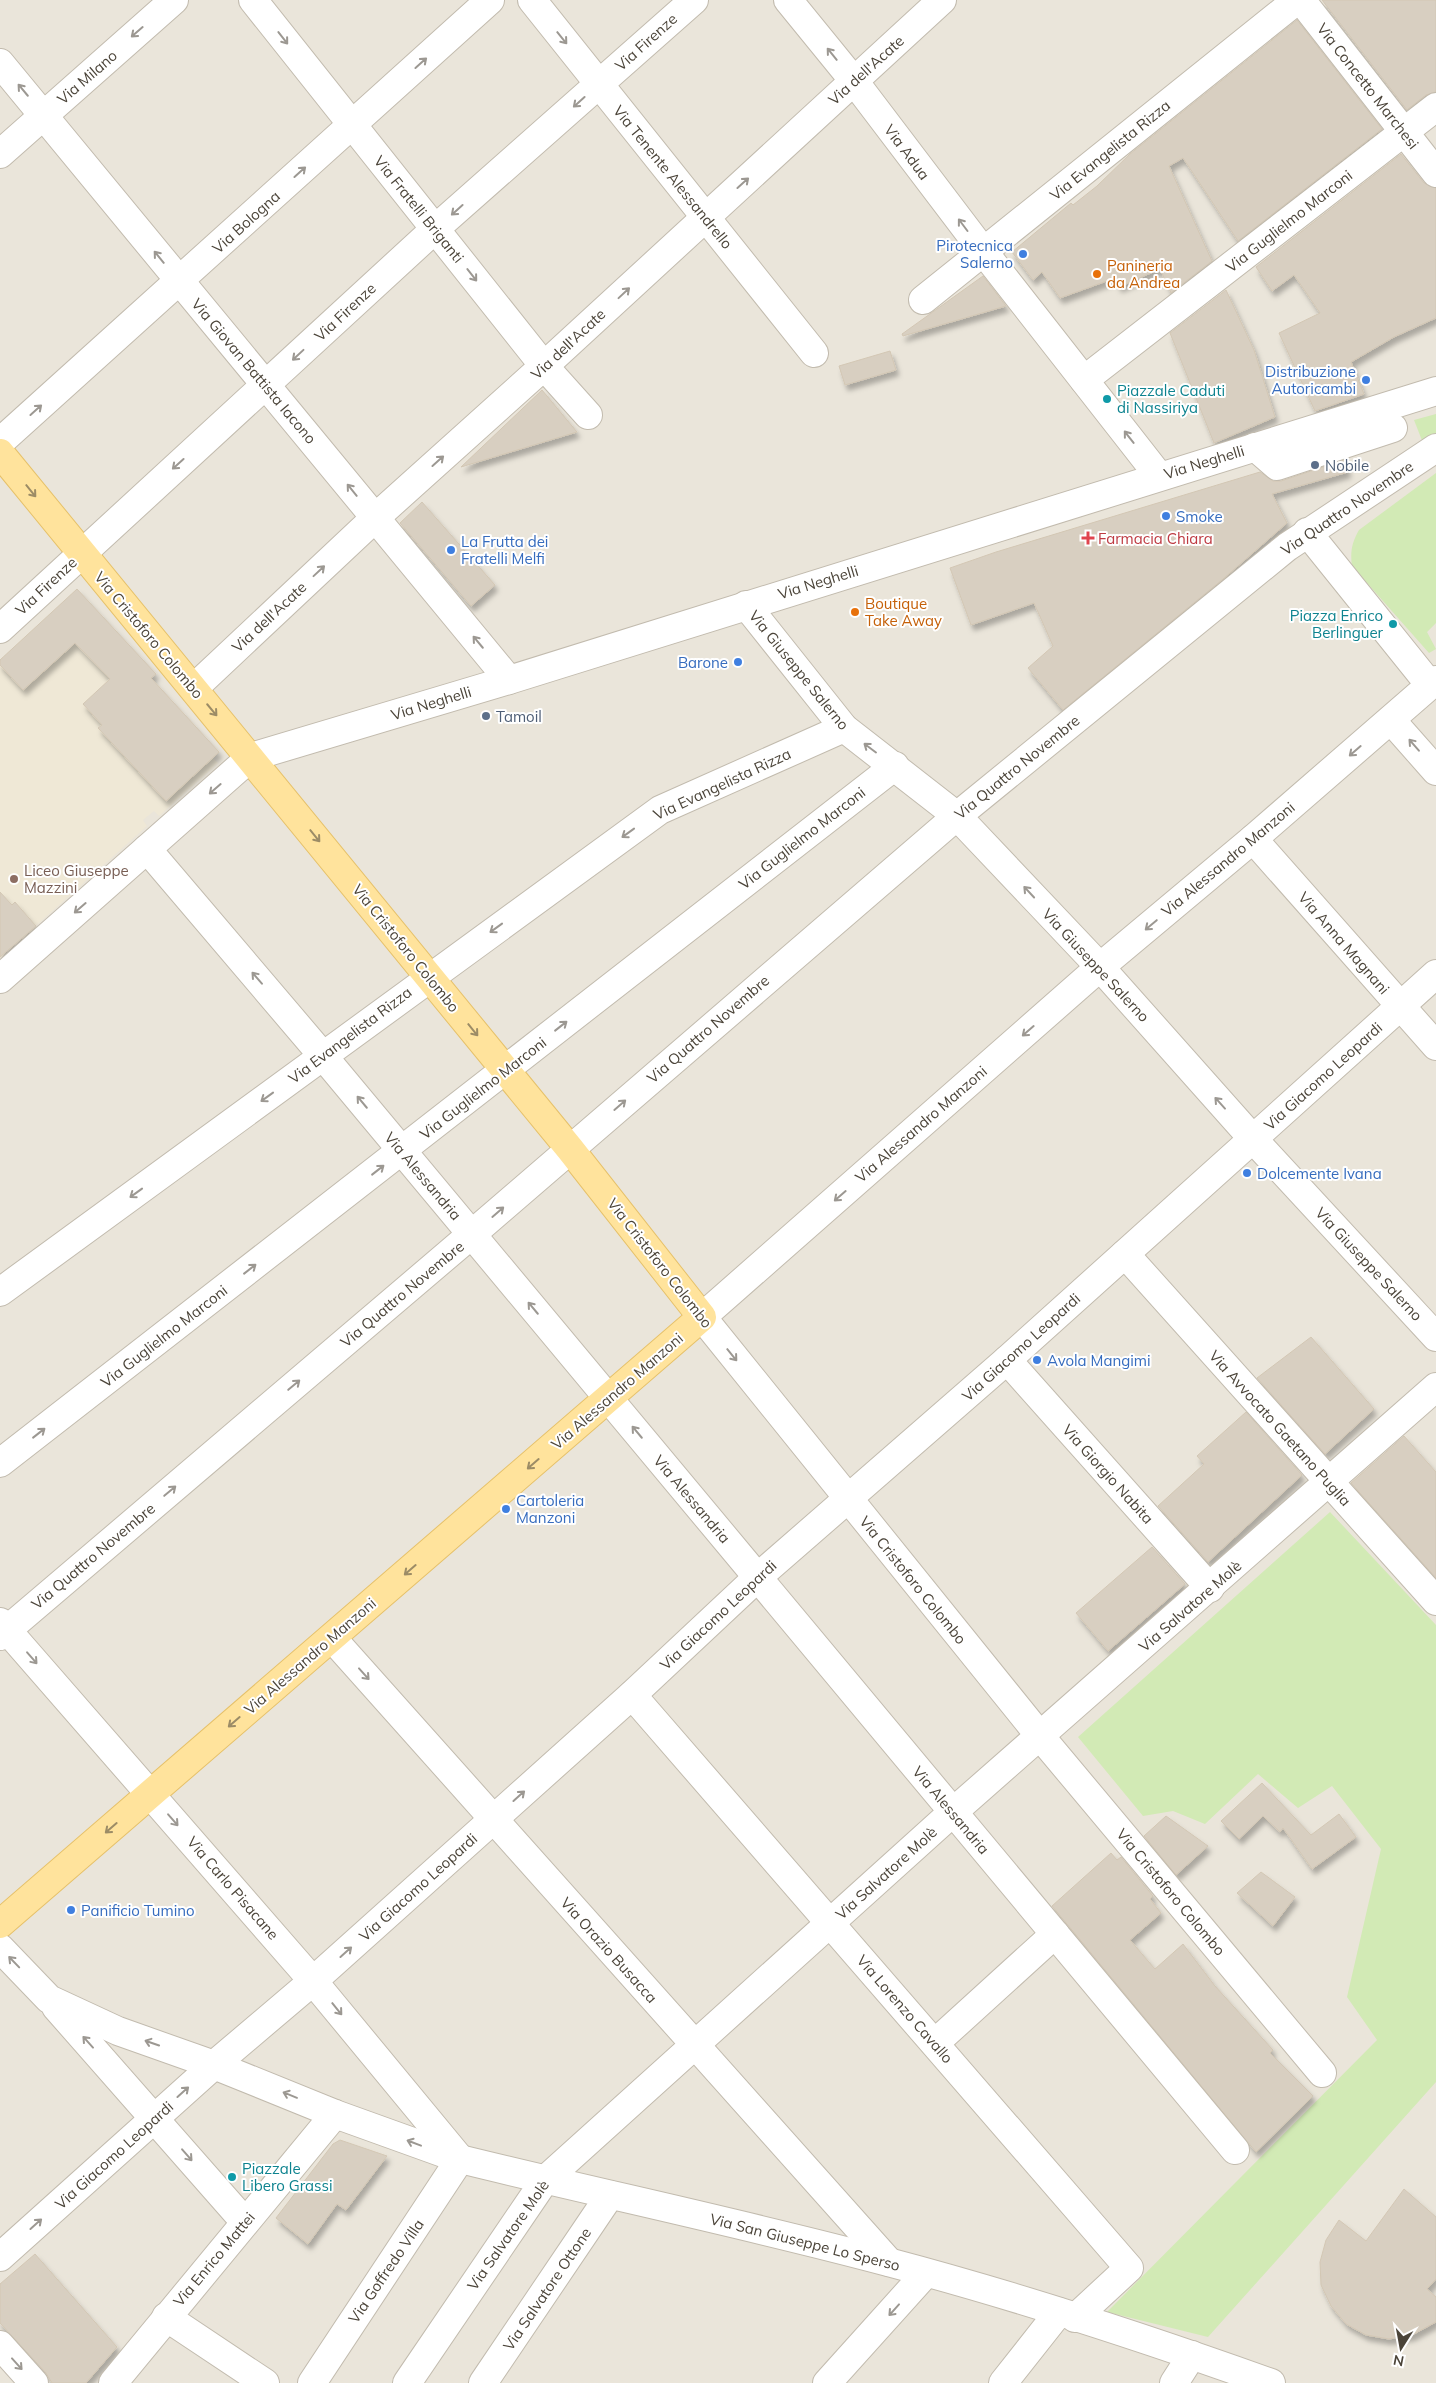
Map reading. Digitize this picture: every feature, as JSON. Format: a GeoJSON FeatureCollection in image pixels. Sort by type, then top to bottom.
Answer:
{"type":"FeatureCollection","features":[{"type":"Feature","properties":{"kind":"main road","name":"Via Cristoforo Colombo"},"geometry":{"type":"LineString","coordinates":[[0,453],[570,1148],[702,1317]]}},
{"type":"Feature","properties":{"kind":"main road","name":"Via Alessandro Manzoni"},"geometry":{"type":"LineString","coordinates":[[0,1924],[702,1317]]}},
{"type":"Feature","properties":{"kind":"street","name":"Via Milano"},"geometry":{"type":"LineString","coordinates":[[0,154],[174,0]]}},
{"type":"Feature","properties":{"kind":"street","name":"Via Fratelli Briganti"},"geometry":{"type":"LineString","coordinates":[[253,0],[544,366],[588,415]]}},
{"type":"Feature","properties":{"kind":"street","name":"Via Bologna"},"geometry":{"type":"LineString","coordinates":[[0,442],[180,282],[490,0]]}},
{"type":"Feature","properties":{"kind":"street","name":"Via Tenente Alessandrello"},"geometry":{"type":"LineString","coordinates":[[532,0],[814,353]]}},
{"type":"Feature","properties":{"kind":"street","name":"Via Firenze"},"geometry":{"type":"LineString","coordinates":[[0,629],[435,229],[694,0]]}},
{"type":"Feature","properties":{"kind":"street","name":"Via Adua"},"geometry":{"type":"LineString","coordinates":[[788,0],[854,81],[982,252],[1026,304],[1160,476]]}},
{"type":"Feature","properties":{"kind":"street","name":"Via dell'Acate"},"geometry":{"type":"LineString","coordinates":[[194,688],[375,518],[544,366],[942,0]]}},
{"type":"Feature","properties":{"kind":"street","name":"Via Concetto Marchesi"},"geometry":{"type":"LineString","coordinates":[[1299,0],[1436,173]]}},
{"type":"Feature","properties":{"kind":"street","name":"Via Evangelista Rizza"},"geometry":{"type":"LineString","coordinates":[[923,300],[1299,0]]}},
{"type":"Feature","properties":{"kind":"street","name":"Via Giovan Battista Iacono"},"geometry":{"type":"LineString","coordinates":[[0,63],[509,680]]}},
{"type":"Feature","properties":{"kind":"street","name":"Via Guglielmo Marconi"},"geometry":{"type":"LineString","coordinates":[[1084,380],[1436,107]]}},
{"type":"Feature","properties":{"kind":"street"},"geometry":{"type":"LineString","coordinates":[[1389,418],[1436,391]]}},
{"type":"Feature","properties":{"kind":"street"},"geometry":{"type":"LineString","coordinates":[[1389,418],[1436,399]]}},
{"type":"Feature","properties":{"kind":"street","name":"Via Neghelli"},"geometry":{"type":"LineString","coordinates":[[251,757],[509,680],[1255,447],[1389,418]]}},
{"type":"Feature","properties":{"kind":"street"},"geometry":{"type":"LineString","coordinates":[[1389,418],[1411,466]]}},
{"type":"Feature","properties":{"kind":"street","name":"Via Quattro Novembre"},"geometry":{"type":"LineString","coordinates":[[2,1629],[472,1234],[956,816],[1307,532],[1436,448]]}},
{"type":"Feature","properties":{"kind":"street"},"geometry":{"type":"LineString","coordinates":[[1307,532],[1433,682]]}},
{"type":"Feature","properties":{"kind":"street","name":"Via Giuseppe Salerno"},"geometry":{"type":"LineString","coordinates":[[746,605],[844,728],[895,766],[956,816],[1100,967],[1253,1139],[1436,1337]]}},
{"type":"Feature","properties":{"kind":"street","name":"Via Alessandro Manzoni"},"geometry":{"type":"LineString","coordinates":[[702,1317],[1100,967],[1253,839],[1392,720],[1433,682]]}},
{"type":"Feature","properties":{"kind":"street"},"geometry":{"type":"LineString","coordinates":[[1392,720],[1436,771]]}},
{"type":"Feature","properties":{"kind":"street","name":"Via Evangelista Rizza"},"geometry":{"type":"LineString","coordinates":[[0,1292],[323,1056],[429,976],[660,810],[844,728]]}},
{"type":"Feature","properties":{"kind":"street"},"geometry":{"type":"LineString","coordinates":[[0,979],[251,757]]}},
{"type":"Feature","properties":{"kind":"street","name":"Via Guglielmo Marconi"},"geometry":{"type":"LineString","coordinates":[[0,1463],[895,766]]}},
{"type":"Feature","properties":{"kind":"street","name":"Via Anna Magnani"},"geometry":{"type":"LineString","coordinates":[[1253,839],[1436,1046]]}},
{"type":"Feature","properties":{"kind":"street","name":"Via Alessandria"},"geometry":{"type":"LineString","coordinates":[[147,849],[403,1151],[1235,2150]]}},
{"type":"Feature","properties":{"kind":"street","name":"Via Giacomo Leopardi"},"geometry":{"type":"LineString","coordinates":[[0,2257],[214,2065],[314,1981],[632,1695],[758,1577],[1007,1360],[1436,974]]}},
{"type":"Feature","properties":{"kind":"street","name":"Via Avvocato Gaetano Puglia"},"geometry":{"type":"LineString","coordinates":[[1125,1254],[1436,1601]]}},
{"type":"Feature","properties":{"kind":"street","name":"Via Cristoforo Colombo"},"geometry":{"type":"LineString","coordinates":[[702,1317],[1040,1736],[1322,2073]]}},
{"type":"Feature","properties":{"kind":"street","name":"Via Giorgio Nabita"},"geometry":{"type":"LineString","coordinates":[[1007,1360],[1210,1588]]}},
{"type":"Feature","properties":{"kind":"street","name":"Via Salvatore Molè"},"geometry":{"type":"LineString","coordinates":[[407,2383],[545,2180],[954,1812],[1436,1387]]}},
{"type":"Feature","properties":{"kind":"street","name":"Via Carlo Pisacane"},"geometry":{"type":"LineString","coordinates":[[2,1629],[151,1794],[314,1981],[460,2159]]}},
{"type":"Feature","properties":{"kind":"street","name":"Via Orazio Busacca"},"geometry":{"type":"LineString","coordinates":[[332,1638],[693,2045],[889,2262]]}},
{"type":"Feature","properties":{"kind":"street","name":"Via Lorenzo Cavallo"},"geometry":{"type":"LineString","coordinates":[[632,1695],[1129,2268],[1067,2315]]}},
{"type":"Feature","properties":{"kind":"street"},"geometry":{"type":"LineString","coordinates":[[935,2043],[1055,1934]]}},
{"type":"Feature","properties":{"kind":"street"},"geometry":{"type":"LineString","coordinates":[[0,1948],[49,1999],[245,2222]]}},
{"type":"Feature","properties":{"kind":"street","name":"Via San Giuseppe Lo Sperso"},"geometry":{"type":"LineString","coordinates":[[49,1999],[118,2031],[214,2065],[335,2114],[460,2159],[889,2262],[1192,2354],[1271,2383]]}},
{"type":"Feature","properties":{"kind":"street","name":"Via Enrico Mattei"},"geometry":{"type":"LineString","coordinates":[[113,2383],[335,2114]]}},
{"type":"Feature","properties":{"kind":"street","name":"Via Goffredo Villa"},"geometry":{"type":"LineString","coordinates":[[312,2383],[460,2159]]}},
{"type":"Feature","properties":{"kind":"street","name":"Via Salvatore Ottone"},"geometry":{"type":"LineString","coordinates":[[483,2383],[610,2195]]}},
{"type":"Feature","properties":{"kind":"street"},"geometry":{"type":"LineString","coordinates":[[827,2383],[926,2274]]}},
{"type":"Feature","properties":{"kind":"street"},"geometry":{"type":"LineString","coordinates":[[1003,2383],[1067,2315]]}},
{"type":"Feature","properties":{"kind":"street"},"geometry":{"type":"LineString","coordinates":[[166,2317],[265,2383]]}},
{"type":"Feature","properties":{"kind":"street"},"geometry":{"type":"LineString","coordinates":[[0,2345],[34,2383]]}},
{"type":"Feature","properties":{"kind":"street"},"geometry":{"type":"LineString","coordinates":[[1174,2383],[1192,2354]]}},
{"type":"Feature","properties":{"kind":"shaded area"},"geometry":{"type":"Polygon","coordinates":[[[0,0],[1436,0],[1436,2383],[0,2383],[0,0]]]}},
{"type":"Feature","properties":{"kind":"shaded area"},"geometry":{"type":"Polygon","coordinates":[[[77,589],[156,674],[151,678],[219,752],[213,758],[218,763],[159,816],[154,811],[143,820],[147,826],[0,958],[0,660],[77,589]]]}},
{"type":"Feature","properties":{"kind":"green space"},"geometry":{"type":"Polygon","coordinates":[[[1436,414],[1436,434],[1423,443],[1414,420],[1436,414]]]}},
{"type":"Feature","properties":{"kind":"green space"},"geometry":{"type":"Polygon","coordinates":[[[1436,473],[1436,623],[1427,632],[1436,649],[1429,653],[1352,566],[1351,556],[1353,543],[1359,530],[1436,473]]]}},
{"type":"Feature","properties":{"kind":"green space"},"geometry":{"type":"Polygon","coordinates":[[[1330,1512],[1436,1625],[1436,2082],[1208,2337],[1107,2312],[1377,2040],[1347,1997],[1381,1849],[1332,1786],[1298,1808],[1258,1774],[1205,1824],[1173,1811],[1143,1816],[1078,1737],[1330,1512]]]}},
{"type":"Feature","properties":{"kind":"building"},"geometry":{"type":"Polygon","coordinates":[[[1322,0],[1436,0],[1436,92],[1426,95],[1407,110],[1322,0]]]}},
{"type":"Feature","properties":{"kind":"building"},"geometry":{"type":"Polygon","coordinates":[[[1297,20],[1382,129],[1238,241],[1183,158],[1169,166],[1212,261],[1171,293],[1160,269],[1119,287],[1115,278],[1060,298],[1042,272],[1033,280],[1012,252],[1071,203],[1073,205],[1097,186],[1130,154],[1297,20]]]}},
{"type":"Feature","properties":{"kind":"building"},"geometry":{"type":"Polygon","coordinates":[[[1401,154],[1424,183],[1436,188],[1436,318],[1394,337],[1351,362],[1364,394],[1315,411],[1279,333],[1320,313],[1294,275],[1272,291],[1256,267],[1401,154]]]}},
{"type":"Feature","properties":{"kind":"building"},"geometry":{"type":"Polygon","coordinates":[[[983,276],[1006,306],[903,336],[902,334],[983,276]]]}},
{"type":"Feature","properties":{"kind":"building"},"geometry":{"type":"Polygon","coordinates":[[[1226,290],[1254,350],[1275,417],[1214,443],[1170,333],[1226,290]]]}},
{"type":"Feature","properties":{"kind":"building"},"geometry":{"type":"Polygon","coordinates":[[[890,351],[896,370],[845,385],[839,366],[890,351]]]}},
{"type":"Feature","properties":{"kind":"building"},"geometry":{"type":"Polygon","coordinates":[[[542,390],[577,432],[461,467],[542,390]]]}},
{"type":"Feature","properties":{"kind":"building"},"geometry":{"type":"Polygon","coordinates":[[[1344,460],[1348,472],[1272,494],[1287,523],[1222,580],[1063,710],[1028,668],[1053,646],[1034,603],[971,625],[950,568],[996,552],[1260,472],[1273,481],[1281,481],[1344,460]]]}},
{"type":"Feature","properties":{"kind":"building"},"geometry":{"type":"Polygon","coordinates":[[[422,502],[495,585],[471,606],[400,523],[422,502]]]}},
{"type":"Feature","properties":{"kind":"building"},"geometry":{"type":"Polygon","coordinates":[[[77,589],[156,674],[151,678],[219,752],[166,801],[98,728],[102,725],[83,704],[110,679],[75,643],[23,690],[0,665],[0,660],[77,589]]]}},
{"type":"Feature","properties":{"kind":"building"},"geometry":{"type":"Polygon","coordinates":[[[0,892],[12,905],[15,902],[36,926],[0,957],[0,892]]]}},
{"type":"Feature","properties":{"kind":"building"},"geometry":{"type":"Polygon","coordinates":[[[1311,1337],[1374,1409],[1325,1454],[1257,1378],[1311,1337]]]}},
{"type":"Feature","properties":{"kind":"building"},"geometry":{"type":"Polygon","coordinates":[[[1246,1412],[1302,1475],[1208,1562],[1158,1506],[1204,1464],[1197,1456],[1246,1412]]]}},
{"type":"Feature","properties":{"kind":"building"},"geometry":{"type":"Polygon","coordinates":[[[1404,1436],[1436,1472],[1436,1578],[1351,1483],[1404,1436]]]}},
{"type":"Feature","properties":{"kind":"building"},"geometry":{"type":"Polygon","coordinates":[[[1152,1547],[1185,1584],[1108,1651],[1076,1613],[1152,1547]]]}},
{"type":"Feature","properties":{"kind":"building"},"geometry":{"type":"Polygon","coordinates":[[[1262,1783],[1311,1835],[1339,1814],[1356,1837],[1312,1869],[1283,1828],[1280,1832],[1263,1816],[1239,1839],[1221,1821],[1262,1783]]]}},
{"type":"Feature","properties":{"kind":"building"},"geometry":{"type":"Polygon","coordinates":[[[1166,1816],[1208,1846],[1176,1875],[1144,1836],[1166,1816]]]}},
{"type":"Feature","properties":{"kind":"building"},"geometry":{"type":"Polygon","coordinates":[[[1111,1853],[1117,1860],[1121,1857],[1153,1896],[1150,1899],[1161,1913],[1130,1940],[1155,1969],[1183,1944],[1215,1986],[1273,2050],[1270,2053],[1313,2096],[1256,2152],[1052,1906],[1111,1853]]]}},
{"type":"Feature","properties":{"kind":"building"},"geometry":{"type":"Polygon","coordinates":[[[1261,1872],[1295,1897],[1273,1926],[1237,1893],[1261,1872]]]}},
{"type":"Feature","properties":{"kind":"building"},"geometry":{"type":"Polygon","coordinates":[[[340,2140],[387,2156],[346,2210],[337,2204],[308,2244],[276,2218],[333,2144],[340,2140]]]}},
{"type":"Feature","properties":{"kind":"building"},"geometry":{"type":"Polygon","coordinates":[[[1404,2189],[1436,2217],[1436,2279],[1427,2289],[1436,2297],[1436,2322],[1412,2335],[1389,2339],[1366,2335],[1346,2324],[1331,2306],[1321,2285],[1320,2262],[1326,2240],[1339,2220],[1366,2241],[1404,2189]]]}},
{"type":"Feature","properties":{"kind":"building"},"geometry":{"type":"Polygon","coordinates":[[[35,2254],[117,2347],[86,2383],[52,2383],[46,2373],[0,2323],[0,2284],[35,2254]]]}},
{"type":"Feature","properties":{"kind":"place","name":"Pirotecnica Salerno"},"geometry":{"type":"Point","coordinates":[1023,254]}},
{"type":"Feature","properties":{"kind":"place","name":"Panineria da Andrea"},"geometry":{"type":"Point","coordinates":[1097,274]}},
{"type":"Feature","properties":{"kind":"place","name":"Distribuzione Autoricambi"},"geometry":{"type":"Point","coordinates":[1366,380]}},
{"type":"Feature","properties":{"kind":"place","name":"Piazzale Caduti di Nassiriya"},"geometry":{"type":"Point","coordinates":[1107,399]}},
{"type":"Feature","properties":{"kind":"place","name":"Nobile"},"geometry":{"type":"Point","coordinates":[1315,465]}},
{"type":"Feature","properties":{"kind":"place","name":"Smoke"},"geometry":{"type":"Point","coordinates":[1166,516]}},
{"type":"Feature","properties":{"kind":"place","name":"Farmacia Chiara"},"geometry":{"type":"Point","coordinates":[1088,538]}},
{"type":"Feature","properties":{"kind":"place","name":"La Frutta dei Fratelli Melfi"},"geometry":{"type":"Point","coordinates":[451,550]}},
{"type":"Feature","properties":{"kind":"place","name":"Boutique Take Away"},"geometry":{"type":"Point","coordinates":[855,612]}},
{"type":"Feature","properties":{"kind":"place","name":"Piazza Enrico Berlinguer"},"geometry":{"type":"Point","coordinates":[1393,624]}},
{"type":"Feature","properties":{"kind":"place","name":"Barone"},"geometry":{"type":"Point","coordinates":[738,662]}},
{"type":"Feature","properties":{"kind":"place","name":"Tamoil"},"geometry":{"type":"Point","coordinates":[486,716]}},
{"type":"Feature","properties":{"kind":"place","name":"Liceo Giuseppe Mazzini"},"geometry":{"type":"Point","coordinates":[14,879]}},
{"type":"Feature","properties":{"kind":"place","name":"Dolcemente Ivana"},"geometry":{"type":"Point","coordinates":[1247,1173]}},
{"type":"Feature","properties":{"kind":"place","name":"Avola Mangimi"},"geometry":{"type":"Point","coordinates":[1037,1360]}},
{"type":"Feature","properties":{"kind":"place","name":"Cartoleria Manzoni"},"geometry":{"type":"Point","coordinates":[506,1509]}},
{"type":"Feature","properties":{"kind":"place","name":"Panificio Tumino"},"geometry":{"type":"Point","coordinates":[71,1910]}},
{"type":"Feature","properties":{"kind":"place","name":"Piazzale Libero Grassi"},"geometry":{"type":"Point","coordinates":[232,2177]}}]}
